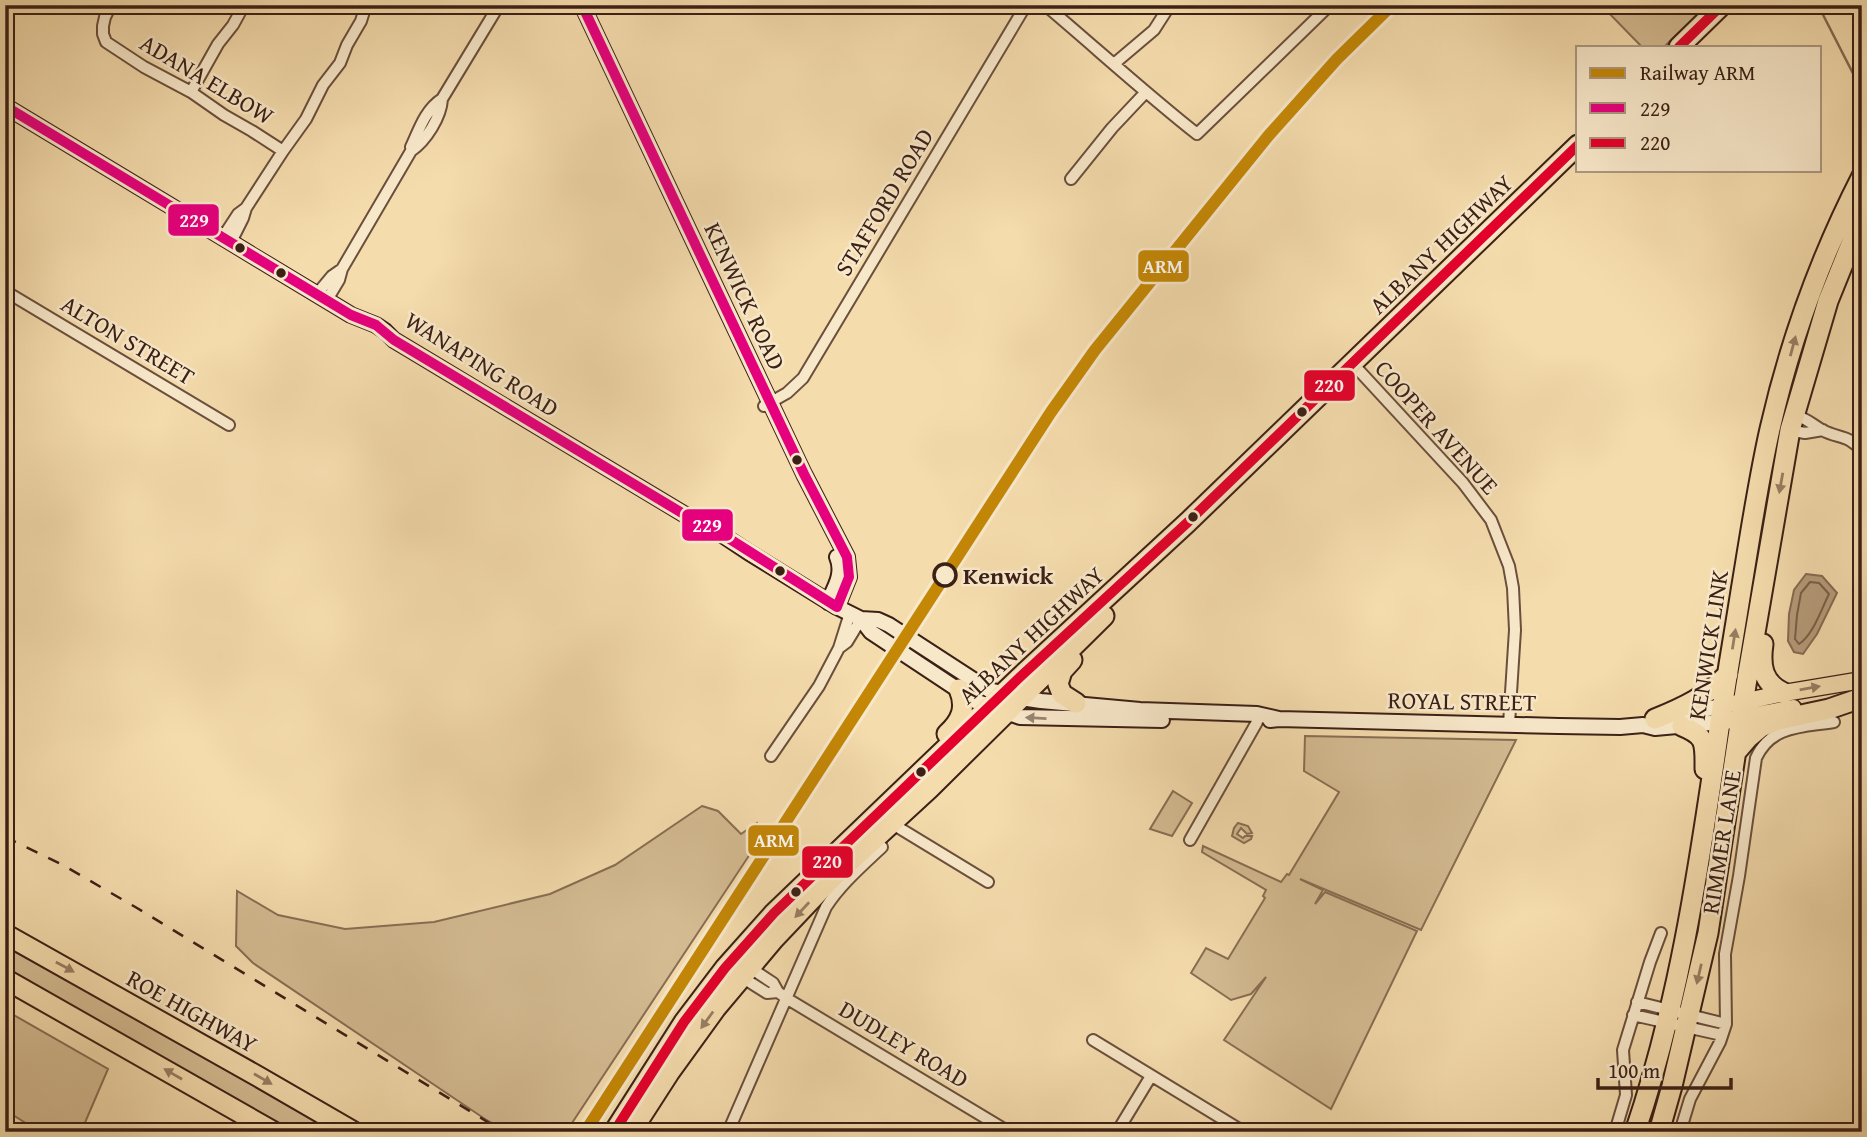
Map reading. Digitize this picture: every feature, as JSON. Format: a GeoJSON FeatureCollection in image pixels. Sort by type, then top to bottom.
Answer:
{"type":"FeatureCollection","features":[{"type":"Feature","properties":{"kind":"highway"},"geometry":{"type":"LineString","coordinates":[[1680,46],[1723,5]]}},
{"type":"Feature","properties":{"kind":"highway"},"geometry":{"type":"LineString","coordinates":[[1692,46],[1735,5]]}},
{"type":"Feature","properties":{"kind":"highway","name":"ALBANY HIGHWAY"},"geometry":{"type":"LineString","coordinates":[[614,1132],[706,992],[748,941],[806,880],[922,771],[1005,703],[1118,602],[1576,147]]}},
{"type":"Feature","properties":{"kind":"highway","name":"ALBANY HIGHWAY"},"geometry":{"type":"LineString","coordinates":[[631,1132],[684,1052],[743,971],[830,880],[929,789],[1005,703],[1188,522],[1576,159]]}},
{"type":"Feature","properties":{"kind":"highway","name":"KENWICK LINK"},"geometry":{"type":"LineString","coordinates":[[1659,1132],[1708,933],[1768,559],[1782,421],[1796,336],[1816,278],[1860,180]]}},
{"type":"Feature","properties":{"kind":"highway","name":"KENWICK LINK"},"geometry":{"type":"LineString","coordinates":[[1635,1132],[1668,1015],[1691,908],[1749,541],[1782,421],[1862,217]]}},
{"type":"Feature","properties":{"kind":"highway"},"geometry":{"type":"LineString","coordinates":[[1768,559],[1769,588],[1761,664],[1769,682],[1784,692]]}},
{"type":"Feature","properties":{"kind":"highway"},"geometry":{"type":"LineString","coordinates":[[1076,704],[1060,691],[1060,675],[1108,622],[1118,602]]}},
{"type":"Feature","properties":{"kind":"highway"},"geometry":{"type":"LineString","coordinates":[[1649,722],[1688,705],[1728,674]]}},
{"type":"Feature","properties":{"kind":"highway"},"geometry":{"type":"LineString","coordinates":[[922,771],[925,757],[956,726],[960,718],[963,702],[959,689]]}},
{"type":"Feature","properties":{"kind":"highway"},"geometry":{"type":"LineString","coordinates":[[1736,752],[1761,727],[1778,720],[1829,709],[1861,693]]}},
{"type":"Feature","properties":{"kind":"highway"},"geometry":{"type":"LineString","coordinates":[[1682,726],[1702,738],[1705,752],[1699,805],[1703,843]]}},
{"type":"Feature","properties":{"kind":"highway","name":"ROE HIGHWAY"},"geometry":{"type":"LineString","coordinates":[[5,934],[354,1132]]}},
{"type":"Feature","properties":{"kind":"highway"},"geometry":{"type":"LineString","coordinates":[[5,979],[274,1132]]}},
{"type":"Feature","properties":{"kind":"main road","name":"KENWICK ROAD"},"geometry":{"type":"LineString","coordinates":[[574,5],[767,404]]}},
{"type":"Feature","properties":{"kind":"main road","name":"KENWICK ROAD"},"geometry":{"type":"LineString","coordinates":[[582,5],[839,564],[844,610]]}},
{"type":"Feature","properties":{"kind":"main road","name":"WANAPING ROAD"},"geometry":{"type":"LineString","coordinates":[[5,106],[358,320],[383,328],[394,340],[687,516],[706,524],[844,610],[871,632],[975,701],[1005,703]]}},
{"type":"Feature","properties":{"kind":"main road","name":"WANAPING ROAD"},"geometry":{"type":"LineString","coordinates":[[844,610],[878,620],[931,651],[1005,703]]}},
{"type":"Feature","properties":{"kind":"main road"},"geometry":{"type":"LineString","coordinates":[[912,658],[931,651]]}},
{"type":"Feature","properties":{"kind":"main road"},"geometry":{"type":"LineString","coordinates":[[931,651],[929,656],[935,674]]}},
{"type":"Feature","properties":{"kind":"main road","name":"ROYAL STREET"},"geometry":{"type":"LineString","coordinates":[[1742,710],[1784,692],[1861,693]]}},
{"type":"Feature","properties":{"kind":"main road","name":"ROYAL STREET"},"geometry":{"type":"LineString","coordinates":[[1005,703],[1020,717],[1038,719],[1257,722],[1279,719],[1620,727],[1742,710],[1807,705],[1861,693]]}},
{"type":"Feature","properties":{"kind":"main road","name":"ROYAL STREET"},"geometry":{"type":"LineString","coordinates":[[1005,703],[1076,704],[1257,715],[1279,719]]}},
{"type":"Feature","properties":{"kind":"main road","name":"ROYAL STREET"},"geometry":{"type":"LineString","coordinates":[[1649,722],[1656,728],[1682,726],[1722,714]]}},
{"type":"Feature","properties":{"kind":"street","name":"ADANA ELBOW"},"geometry":{"type":"LineString","coordinates":[[111,5],[103,26],[106,42],[283,151]]}},
{"type":"Feature","properties":{"kind":"street"},"geometry":{"type":"LineString","coordinates":[[191,92],[244,5]]}},
{"type":"Feature","properties":{"kind":"street"},"geometry":{"type":"LineString","coordinates":[[227,239],[243,219],[246,208],[306,119],[323,85],[340,63],[366,5]]}},
{"type":"Feature","properties":{"kind":"street"},"geometry":{"type":"LineString","coordinates":[[322,297],[339,281],[342,269],[411,151],[432,130],[443,104],[442,99],[499,5]]}},
{"type":"Feature","properties":{"kind":"street","name":"STAFFORD ROAD"},"geometry":{"type":"LineString","coordinates":[[767,404],[787,393],[803,378],[1026,5]]}},
{"type":"Feature","properties":{"kind":"street"},"geometry":{"type":"LineString","coordinates":[[1045,5],[1115,63],[1145,93],[1197,134],[1330,5]]}},
{"type":"Feature","properties":{"kind":"street"},"geometry":{"type":"LineString","coordinates":[[1115,63],[1154,30],[1170,5]]}},
{"type":"Feature","properties":{"kind":"street"},"geometry":{"type":"LineString","coordinates":[[1071,179],[1112,128],[1145,93]]}},
{"type":"Feature","properties":{"kind":"street","name":"ALTON STREET"},"geometry":{"type":"LineString","coordinates":[[5,291],[229,425]]}},
{"type":"Feature","properties":{"kind":"street","name":"COOPER AVENUE"},"geometry":{"type":"LineString","coordinates":[[1355,367],[1463,482],[1491,520],[1509,566],[1513,588],[1515,630],[1509,724]]}},
{"type":"Feature","properties":{"kind":"street"},"geometry":{"type":"LineString","coordinates":[[1782,421],[1806,418],[1823,430],[1843,436],[1862,451]]}},
{"type":"Feature","properties":{"kind":"street"},"geometry":{"type":"LineString","coordinates":[[771,756],[819,686],[839,648],[847,642],[844,610]]}},
{"type":"Feature","properties":{"kind":"street"},"geometry":{"type":"LineString","coordinates":[[1190,840],[1257,722]]}},
{"type":"Feature","properties":{"kind":"street","name":"RIMMER LANE"},"geometry":{"type":"LineString","coordinates":[[1680,1132],[1690,1099],[1724,1029],[1726,946],[1756,758],[1761,746],[1769,738],[1787,730],[1834,722]]}},
{"type":"Feature","properties":{"kind":"street"},"geometry":{"type":"LineString","coordinates":[[891,823],[988,883]]}},
{"type":"Feature","properties":{"kind":"street"},"geometry":{"type":"LineString","coordinates":[[728,1132],[782,995],[826,907],[882,847]]}},
{"type":"Feature","properties":{"kind":"street"},"geometry":{"type":"LineString","coordinates":[[1615,1132],[1626,1095],[1623,1050],[1661,933]]}},
{"type":"Feature","properties":{"kind":"street"},"geometry":{"type":"LineString","coordinates":[[706,992],[743,971],[748,941]]}},
{"type":"Feature","properties":{"kind":"street","name":"DUDLEY ROAD"},"geometry":{"type":"LineString","coordinates":[[743,971],[773,983],[782,995],[1009,1132]]}},
{"type":"Feature","properties":{"kind":"street"},"geometry":{"type":"LineString","coordinates":[[1637,1002],[1668,1015],[1724,1029]]}},
{"type":"Feature","properties":{"kind":"street"},"geometry":{"type":"LineString","coordinates":[[1633,1015],[1668,1015]]}},
{"type":"Feature","properties":{"kind":"street"},"geometry":{"type":"LineString","coordinates":[[1093,1040],[1244,1132]]}},
{"type":"Feature","properties":{"kind":"street"},"geometry":{"type":"LineString","coordinates":[[1118,1132],[1151,1076]]}},
{"type":"Feature","properties":{"kind":"street"},"geometry":{"type":"LineString","coordinates":[[5,1128],[13,1132]]}},
{"type":"Feature","properties":{"kind":"shaded area"},"geometry":{"type":"Polygon","coordinates":[[[1601,5],[1707,5],[1665,46],[1641,46],[1601,5]]]}},
{"type":"Feature","properties":{"kind":"shaded area"},"geometry":{"type":"Polygon","coordinates":[[[1305,736],[1516,740],[1421,930],[1300,879],[1323,890],[1315,904],[1325,892],[1417,931],[1331,1109],[1224,1040],[1266,977],[1251,994],[1231,1000],[1191,973],[1206,948],[1228,959],[1265,898],[1263,896],[1266,890],[1202,852],[1203,846],[1281,882],[1289,875],[1339,792],[1304,771],[1305,736]]]}},
{"type":"Feature","properties":{"kind":"shaded area"},"geometry":{"type":"Polygon","coordinates":[[[1173,791],[1192,803],[1172,836],[1150,829],[1173,791]]]}},
{"type":"Feature","properties":{"kind":"shaded area"},"geometry":{"type":"Polygon","coordinates":[[[702,806],[718,811],[741,834],[757,823],[762,836],[566,1132],[508,1132],[253,963],[236,946],[237,891],[278,915],[345,929],[434,922],[550,894],[615,865],[702,806]]]}},
{"type":"Feature","properties":{"kind":"shaded area"},"geometry":{"type":"Polygon","coordinates":[[[1238,823],[1248,826],[1252,833],[1247,834],[1241,828],[1237,834],[1243,838],[1252,836],[1244,843],[1232,836],[1238,823]]]}},
{"type":"Feature","properties":{"kind":"shaded area"},"geometry":{"type":"Polygon","coordinates":[[[5,943],[337,1132],[288,1132],[5,970],[5,943]]]}},
{"type":"Feature","properties":{"kind":"shaded area"},"geometry":{"type":"Polygon","coordinates":[[[5,1010],[108,1069],[81,1132],[40,1132],[5,1110],[5,1010]]]}},
{"type":"Feature","properties":{"kind":"water"},"geometry":{"type":"Polygon","coordinates":[[[1806,574],[1822,576],[1837,593],[1817,634],[1803,654],[1794,652],[1788,641],[1789,614],[1794,590],[1806,574]]]}},
{"type":"Feature","properties":{"kind":"waterway"},"geometry":{"type":"LineString","coordinates":[[1818,5],[1862,91]]}},
{"type":"Feature","properties":{"kind":"railway"},"geometry":{"type":"LineString","coordinates":[[5,837],[61,864],[137,908],[504,1132]]}},
{"type":"Feature","properties":{"kind":"rail line","name":"ARM"},"geometry":{"type":"LineString","coordinates":[[585,1132],[1051,412],[1095,350],[1269,135],[1337,59],[1392,5]]}},
{"type":"Feature","properties":{"kind":"transit line","name":"229"},"geometry":{"type":"LineString","coordinates":[[5,106],[351,315],[376,325],[394,340],[687,516],[706,524],[837,607],[849,577],[847,557],[804,474],[582,5]]}},
{"type":"Feature","properties":{"kind":"transit line","name":"220"},"geometry":{"type":"LineString","coordinates":[[1680,46],[1722,5]]}},
{"type":"Feature","properties":{"kind":"transit line","name":"220"},"geometry":{"type":"LineString","coordinates":[[614,1132],[684,1022],[725,968],[774,913],[1019,678],[1188,522],[1576,147]]}},
{"type":"Feature","properties":{"kind":"place","name":"Kenwick"},"geometry":{"type":"Point","coordinates":[945,575]}}]}
